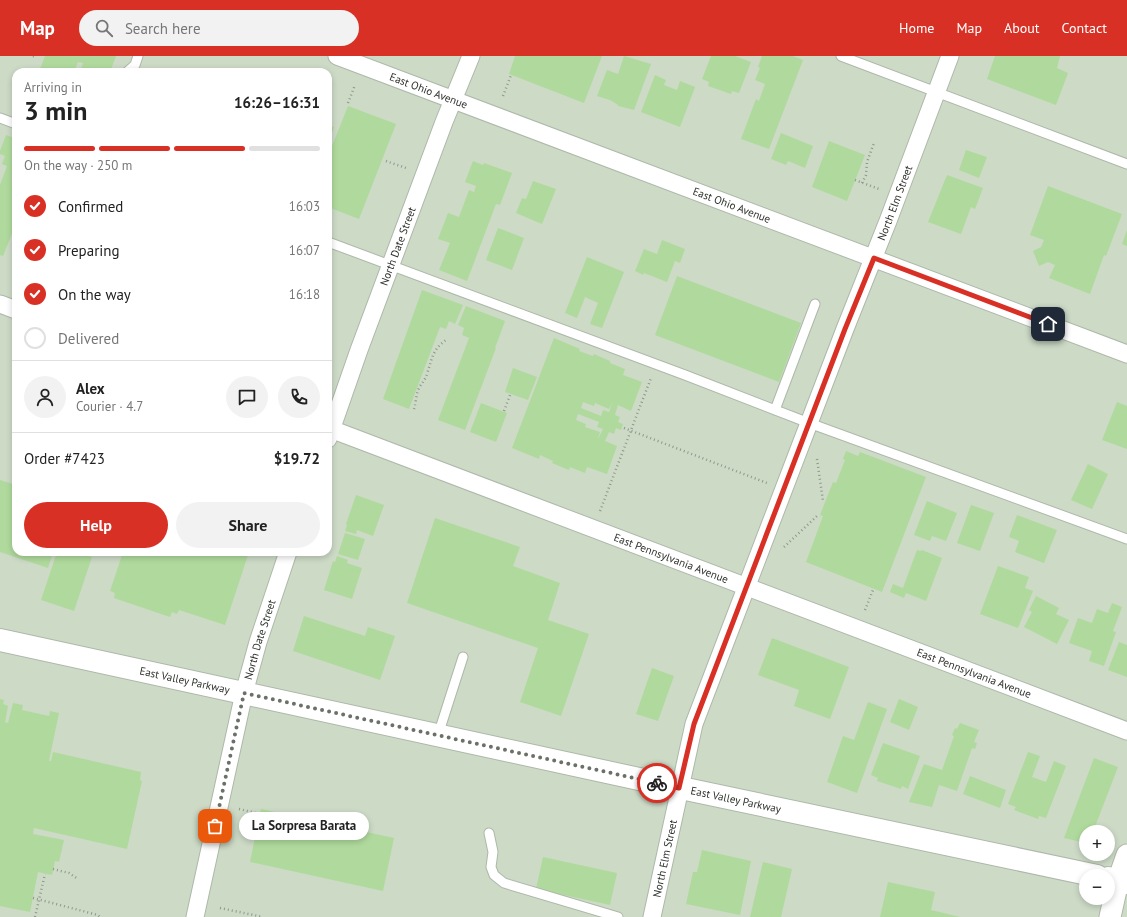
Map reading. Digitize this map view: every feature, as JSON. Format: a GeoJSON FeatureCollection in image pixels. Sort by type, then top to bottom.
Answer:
{"type":"FeatureCollection","features":[{"type":"Feature","properties":{"kind":"main road","name":"East Valley Parkway"},"geometry":{"type":"LineString","coordinates":[[0,640],[679,788],[1079,872]]}},
{"type":"Feature","properties":{"kind":"street","name":"East Ohio Avenue"},"geometry":{"type":"LineString","coordinates":[[337,56],[1127,354]]}},
{"type":"Feature","properties":{"kind":"street","name":"North Date Street"},"geometry":{"type":"LineString","coordinates":[[332,424],[471,56]]}},
{"type":"Feature","properties":{"kind":"street","name":"North Elm Street"},"geometry":{"type":"LineString","coordinates":[[652,917],[694,724],[874,258],[950,56]]}},
{"type":"Feature","properties":{"kind":"street"},"geometry":{"type":"LineString","coordinates":[[0,304],[12,308]]}},
{"type":"Feature","properties":{"kind":"street","name":"East Pennsylvania Avenue"},"geometry":{"type":"LineString","coordinates":[[332,433],[748,586],[1127,731]]}},
{"type":"Feature","properties":{"kind":"street","name":"North Date Street"},"geometry":{"type":"LineString","coordinates":[[195,917],[244,693],[258,642],[287,556]]}},
{"type":"Feature","properties":{"kind":"street"},"geometry":{"type":"LineString","coordinates":[[1110,917],[1118,881],[1127,855]]}},
{"type":"Feature","properties":{"kind":"lane"},"geometry":{"type":"LineString","coordinates":[[132,68],[135,65],[138,56]]}},
{"type":"Feature","properties":{"kind":"lane"},"geometry":{"type":"LineString","coordinates":[[841,56],[1127,164]]}},
{"type":"Feature","properties":{"kind":"lane"},"geometry":{"type":"LineString","coordinates":[[0,118],[12,122]]}},
{"type":"Feature","properties":{"kind":"lane"},"geometry":{"type":"LineString","coordinates":[[332,244],[656,364],[809,423],[1127,539]]}},
{"type":"Feature","properties":{"kind":"lane"},"geometry":{"type":"LineString","coordinates":[[775,410],[815,304]]}},
{"type":"Feature","properties":{"kind":"lane"},"geometry":{"type":"LineString","coordinates":[[438,735],[463,656]]}},
{"type":"Feature","properties":{"kind":"lane"},"geometry":{"type":"LineString","coordinates":[[489,833],[493,852],[491,867],[492,871],[494,875],[504,883],[618,917]]}},
{"type":"Feature","properties":{"kind":"path"},"geometry":{"type":"LineString","coordinates":[[503,96],[512,75]]}},
{"type":"Feature","properties":{"kind":"path"},"geometry":{"type":"LineString","coordinates":[[348,103],[355,85]]}},
{"type":"Feature","properties":{"kind":"path"},"geometry":{"type":"LineString","coordinates":[[862,183],[866,175],[867,162],[874,143]]}},
{"type":"Feature","properties":{"kind":"path"},"geometry":{"type":"LineString","coordinates":[[386,161],[406,168]]}},
{"type":"Feature","properties":{"kind":"path"},"geometry":{"type":"LineString","coordinates":[[855,180],[879,189]]}},
{"type":"Feature","properties":{"kind":"path"},"geometry":{"type":"LineString","coordinates":[[414,409],[419,389],[425,380],[431,359],[438,346],[446,340]]}},
{"type":"Feature","properties":{"kind":"path"},"geometry":{"type":"LineString","coordinates":[[600,511],[656,364]]}},
{"type":"Feature","properties":{"kind":"path"},"geometry":{"type":"LineString","coordinates":[[504,411],[510,395]]}},
{"type":"Feature","properties":{"kind":"path"},"geometry":{"type":"LineString","coordinates":[[624,428],[767,483]]}},
{"type":"Feature","properties":{"kind":"path"},"geometry":{"type":"LineString","coordinates":[[817,459],[823,501]]}},
{"type":"Feature","properties":{"kind":"path"},"geometry":{"type":"LineString","coordinates":[[784,547],[817,516]]}},
{"type":"Feature","properties":{"kind":"path"},"geometry":{"type":"LineString","coordinates":[[865,610],[873,590]]}},
{"type":"Feature","properties":{"kind":"path"},"geometry":{"type":"LineString","coordinates":[[238,809],[260,814]]}},
{"type":"Feature","properties":{"kind":"path"},"geometry":{"type":"LineString","coordinates":[[53,869],[69,872],[78,879]]}},
{"type":"Feature","properties":{"kind":"path"},"geometry":{"type":"LineString","coordinates":[[35,917],[45,874]]}},
{"type":"Feature","properties":{"kind":"path"},"geometry":{"type":"LineString","coordinates":[[32,898],[98,915],[100,917]]}},
{"type":"Feature","properties":{"kind":"path"},"geometry":{"type":"LineString","coordinates":[[220,908],[263,917]]}},
{"type":"Feature","properties":{"kind":"shaded area"},"geometry":{"type":"Polygon","coordinates":[[[0,56],[1127,56],[1127,917],[0,917],[0,56]]]}},
{"type":"Feature","properties":{"kind":"building"},"geometry":{"type":"Polygon","coordinates":[[[45,56],[116,56],[112,68],[81,68],[83,63],[78,62],[76,68],[40,68],[45,56]]]}},
{"type":"Feature","properties":{"kind":"building"},"geometry":{"type":"Polygon","coordinates":[[[515,56],[602,56],[584,103],[509,74],[515,56]]]}},
{"type":"Feature","properties":{"kind":"building"},"geometry":{"type":"Polygon","coordinates":[[[624,56],[651,64],[634,110],[618,106],[610,100],[597,96],[607,70],[618,74],[624,56]]]}},
{"type":"Feature","properties":{"kind":"building"},"geometry":{"type":"Polygon","coordinates":[[[711,56],[735,56],[751,62],[739,93],[732,91],[731,94],[708,86],[709,82],[702,79],[711,56]]]}},
{"type":"Feature","properties":{"kind":"building"},"geometry":{"type":"Polygon","coordinates":[[[762,56],[793,56],[803,60],[769,149],[741,139],[756,99],[759,101],[765,84],[755,80],[760,68],[758,67],[762,56]]]}},
{"type":"Feature","properties":{"kind":"building"},"geometry":{"type":"Polygon","coordinates":[[[995,56],[1060,56],[1057,68],[1068,73],[1056,105],[987,79],[995,56]]]}},
{"type":"Feature","properties":{"kind":"building"},"geometry":{"type":"Polygon","coordinates":[[[655,75],[666,80],[664,85],[677,90],[680,81],[695,87],[680,127],[641,112],[655,75]]]}},
{"type":"Feature","properties":{"kind":"building"},"geometry":{"type":"Polygon","coordinates":[[[348,106],[396,124],[359,219],[332,209],[332,146],[348,106]]]}},
{"type":"Feature","properties":{"kind":"building"},"geometry":{"type":"Polygon","coordinates":[[[781,133],[813,146],[805,168],[788,161],[786,165],[771,159],[781,133]]]}},
{"type":"Feature","properties":{"kind":"building"},"geometry":{"type":"Polygon","coordinates":[[[6,135],[12,137],[12,233],[3,256],[0,255],[0,185],[7,166],[2,164],[5,156],[0,154],[6,135]]]}},
{"type":"Feature","properties":{"kind":"building"},"geometry":{"type":"Polygon","coordinates":[[[829,141],[865,155],[847,201],[812,187],[829,141]]]}},
{"type":"Feature","properties":{"kind":"building"},"geometry":{"type":"Polygon","coordinates":[[[966,150],[987,157],[979,178],[959,170],[966,150]]]}},
{"type":"Feature","properties":{"kind":"building"},"geometry":{"type":"Polygon","coordinates":[[[473,161],[483,165],[484,163],[512,173],[500,205],[496,204],[467,281],[439,270],[450,243],[438,239],[448,213],[459,217],[469,190],[474,192],[476,186],[465,182],[473,161]]]}},
{"type":"Feature","properties":{"kind":"building"},"geometry":{"type":"Polygon","coordinates":[[[947,175],[983,188],[975,209],[971,207],[961,234],[928,222],[947,175]]]}},
{"type":"Feature","properties":{"kind":"building"},"geometry":{"type":"Polygon","coordinates":[[[533,181],[556,189],[542,224],[516,213],[522,198],[526,199],[533,181]]]}},
{"type":"Feature","properties":{"kind":"building"},"geometry":{"type":"Polygon","coordinates":[[[1048,186],[1122,214],[1106,256],[1104,255],[1090,294],[1049,278],[1055,265],[1048,262],[1039,266],[1033,251],[1041,247],[1044,240],[1030,235],[1048,186]]]}},
{"type":"Feature","properties":{"kind":"building"},"geometry":{"type":"Polygon","coordinates":[[[498,228],[524,238],[512,270],[486,260],[498,228]]]}},
{"type":"Feature","properties":{"kind":"building"},"geometry":{"type":"Polygon","coordinates":[[[1127,230],[1127,246],[1122,244],[1127,230]]]}},
{"type":"Feature","properties":{"kind":"building"},"geometry":{"type":"Polygon","coordinates":[[[662,240],[685,249],[680,263],[675,261],[667,282],[635,271],[644,249],[657,254],[662,240]]]}},
{"type":"Feature","properties":{"kind":"building"},"geometry":{"type":"Polygon","coordinates":[[[587,257],[624,272],[602,328],[590,324],[598,303],[585,297],[577,318],[565,313],[587,257]]]}},
{"type":"Feature","properties":{"kind":"building"},"geometry":{"type":"Polygon","coordinates":[[[677,276],[801,323],[779,382],[655,335],[677,276]]]}},
{"type":"Feature","properties":{"kind":"building"},"geometry":{"type":"Polygon","coordinates":[[[422,290],[463,305],[455,324],[449,321],[446,329],[440,327],[409,409],[383,399],[422,290]]]}},
{"type":"Feature","properties":{"kind":"building"},"geometry":{"type":"Polygon","coordinates":[[[466,306],[505,321],[465,430],[438,420],[469,338],[462,335],[464,328],[458,325],[466,306]]]}},
{"type":"Feature","properties":{"kind":"building"},"geometry":{"type":"Polygon","coordinates":[[[554,338],[580,349],[579,351],[593,356],[594,354],[610,361],[610,363],[625,369],[623,375],[642,382],[631,411],[618,405],[615,415],[620,417],[618,422],[623,424],[621,430],[616,428],[614,434],[609,432],[605,441],[617,446],[607,474],[587,467],[585,473],[570,467],[569,470],[552,463],[553,461],[540,455],[539,459],[512,448],[554,338]],[[583,402],[581,408],[601,416],[603,410],[609,412],[612,403],[609,409],[595,403],[594,406],[583,402]],[[578,414],[576,420],[586,424],[585,427],[600,432],[598,439],[603,429],[597,427],[599,422],[578,414]]]}},
{"type":"Feature","properties":{"kind":"building"},"geometry":{"type":"Polygon","coordinates":[[[513,368],[537,377],[528,400],[505,392],[513,368]]]}},
{"type":"Feature","properties":{"kind":"building"},"geometry":{"type":"Polygon","coordinates":[[[1117,402],[1127,406],[1127,449],[1102,440],[1117,402]]]}},
{"type":"Feature","properties":{"kind":"building"},"geometry":{"type":"Polygon","coordinates":[[[481,403],[507,413],[496,442],[470,432],[481,403]]]}},
{"type":"Feature","properties":{"kind":"building"},"geometry":{"type":"Polygon","coordinates":[[[846,451],[858,456],[860,452],[926,477],[882,592],[806,562],[823,516],[820,515],[833,482],[836,483],[845,460],[843,459],[846,451]]]}},
{"type":"Feature","properties":{"kind":"building"},"geometry":{"type":"Polygon","coordinates":[[[1088,464],[1108,474],[1092,509],[1071,500],[1088,464]]]}},
{"type":"Feature","properties":{"kind":"building"},"geometry":{"type":"Polygon","coordinates":[[[0,480],[12,484],[12,556],[0,552],[0,480]]]}},
{"type":"Feature","properties":{"kind":"building"},"geometry":{"type":"Polygon","coordinates":[[[356,495],[384,505],[373,536],[357,530],[356,534],[345,531],[356,495]]]}},
{"type":"Feature","properties":{"kind":"building"},"geometry":{"type":"Polygon","coordinates":[[[927,501],[957,513],[946,541],[932,536],[930,541],[914,535],[927,501]]]}},
{"type":"Feature","properties":{"kind":"building"},"geometry":{"type":"Polygon","coordinates":[[[971,505],[994,513],[980,551],[957,543],[971,505]]]}},
{"type":"Feature","properties":{"kind":"building"},"geometry":{"type":"Polygon","coordinates":[[[1017,515],[1057,530],[1044,563],[1015,552],[1019,541],[1009,537],[1017,515]]]}},
{"type":"Feature","properties":{"kind":"building"},"geometry":{"type":"Polygon","coordinates":[[[435,518],[520,547],[513,566],[560,583],[548,620],[589,634],[561,716],[520,702],[538,648],[407,603],[435,518]]]}},
{"type":"Feature","properties":{"kind":"building"},"geometry":{"type":"Polygon","coordinates":[[[345,533],[365,539],[358,560],[338,554],[345,533]]]}},
{"type":"Feature","properties":{"kind":"building"},"geometry":{"type":"Polygon","coordinates":[[[917,550],[922,550],[942,558],[926,601],[906,593],[904,598],[890,592],[893,584],[903,588],[917,550]]]}},
{"type":"Feature","properties":{"kind":"building"},"geometry":{"type":"Polygon","coordinates":[[[12,556],[52,556],[48,568],[12,556]]]}},
{"type":"Feature","properties":{"kind":"building"},"geometry":{"type":"Polygon","coordinates":[[[56,556],[92,557],[74,611],[41,600],[56,556]]]}},
{"type":"Feature","properties":{"kind":"building"},"geometry":{"type":"Polygon","coordinates":[[[122,556],[248,556],[225,625],[179,610],[177,614],[172,612],[170,617],[114,598],[115,593],[110,591],[122,556]]]}},
{"type":"Feature","properties":{"kind":"building"},"geometry":{"type":"Polygon","coordinates":[[[337,556],[348,560],[347,563],[362,568],[352,599],[324,590],[333,561],[335,562],[337,556]]]}},
{"type":"Feature","properties":{"kind":"building"},"geometry":{"type":"Polygon","coordinates":[[[998,566],[1029,577],[1025,588],[1033,591],[1018,628],[980,614],[998,566]]]}},
{"type":"Feature","properties":{"kind":"building"},"geometry":{"type":"Polygon","coordinates":[[[1036,596],[1059,608],[1056,614],[1069,620],[1057,644],[1024,627],[1032,612],[1029,610],[1036,596]]]}},
{"type":"Feature","properties":{"kind":"building"},"geometry":{"type":"Polygon","coordinates":[[[1112,603],[1122,607],[1113,631],[1116,632],[1104,666],[1089,661],[1092,651],[1069,643],[1078,618],[1092,623],[1097,609],[1108,613],[1112,603]]]}},
{"type":"Feature","properties":{"kind":"building"},"geometry":{"type":"Polygon","coordinates":[[[304,616],[365,636],[368,627],[395,636],[380,680],[293,651],[304,616]]]}},
{"type":"Feature","properties":{"kind":"building"},"geometry":{"type":"Polygon","coordinates":[[[772,638],[849,667],[830,719],[794,706],[799,690],[758,675],[772,638]]]}},
{"type":"Feature","properties":{"kind":"building"},"geometry":{"type":"Polygon","coordinates":[[[1119,642],[1127,645],[1127,677],[1108,670],[1119,642]]]}},
{"type":"Feature","properties":{"kind":"building"},"geometry":{"type":"Polygon","coordinates":[[[652,668],[674,676],[658,721],[636,714],[652,668]]]}},
{"type":"Feature","properties":{"kind":"building"},"geometry":{"type":"Polygon","coordinates":[[[0,699],[4,700],[3,704],[8,706],[5,722],[8,723],[13,703],[23,705],[22,710],[49,716],[50,711],[59,713],[49,761],[51,761],[53,752],[141,772],[140,780],[142,781],[127,849],[34,828],[33,834],[64,840],[59,862],[55,861],[52,875],[38,872],[30,912],[0,906],[0,699]]]}},
{"type":"Feature","properties":{"kind":"building"},"geometry":{"type":"Polygon","coordinates":[[[899,699],[918,707],[909,730],[890,722],[899,699]]]}},
{"type":"Feature","properties":{"kind":"building"},"geometry":{"type":"Polygon","coordinates":[[[868,702],[887,709],[857,793],[827,782],[843,736],[854,740],[868,702]]]}},
{"type":"Feature","properties":{"kind":"building"},"geometry":{"type":"Polygon","coordinates":[[[960,723],[979,730],[974,742],[977,743],[975,749],[972,748],[957,791],[939,785],[932,807],[909,802],[924,764],[942,770],[954,736],[952,735],[955,728],[957,729],[960,723]]]}},
{"type":"Feature","properties":{"kind":"building"},"geometry":{"type":"Polygon","coordinates":[[[883,743],[920,756],[908,789],[902,786],[901,789],[877,781],[878,778],[871,775],[883,743]]]}},
{"type":"Feature","properties":{"kind":"building"},"geometry":{"type":"Polygon","coordinates":[[[1028,752],[1040,756],[1032,777],[1046,782],[1054,761],[1066,766],[1046,818],[1039,816],[1038,819],[1014,810],[1016,807],[1008,804],[1028,752]]]}},
{"type":"Feature","properties":{"kind":"building"},"geometry":{"type":"Polygon","coordinates":[[[1094,758],[1118,767],[1096,825],[1079,825],[1079,841],[1064,838],[1094,758]]]}},
{"type":"Feature","properties":{"kind":"building"},"geometry":{"type":"Polygon","coordinates":[[[970,776],[1006,790],[1000,808],[963,794],[970,776]]]}},
{"type":"Feature","properties":{"kind":"building"},"geometry":{"type":"Polygon","coordinates":[[[261,809],[394,838],[383,891],[250,862],[261,809]]]}},
{"type":"Feature","properties":{"kind":"building"},"geometry":{"type":"Polygon","coordinates":[[[702,850],[751,861],[740,915],[686,904],[693,872],[697,872],[702,850]]]}},
{"type":"Feature","properties":{"kind":"building"},"geometry":{"type":"Polygon","coordinates":[[[543,857],[617,873],[610,905],[536,889],[543,857]]]}},
{"type":"Feature","properties":{"kind":"building"},"geometry":{"type":"Polygon","coordinates":[[[763,862],[792,869],[781,917],[750,917],[763,862]]]}},
{"type":"Feature","properties":{"kind":"building"},"geometry":{"type":"Polygon","coordinates":[[[888,882],[935,892],[931,910],[960,917],[880,917],[888,882]]]}},
{"type":"Feature","properties":{"kind":"way so far"},"geometry":{"type":"LineString","coordinates":[[215,826],[244,693],[657,783]]}},
{"type":"Feature","properties":{"kind":"place","name":"La Sorpresa Barata"},"geometry":{"type":"Point","coordinates":[215,826]}},
{"type":"Feature","properties":{"kind":"route"},"geometry":{"type":"LineString","coordinates":[[657,783],[679,788],[694,724],[845,329],[874,258],[1048,324]]}}]}
